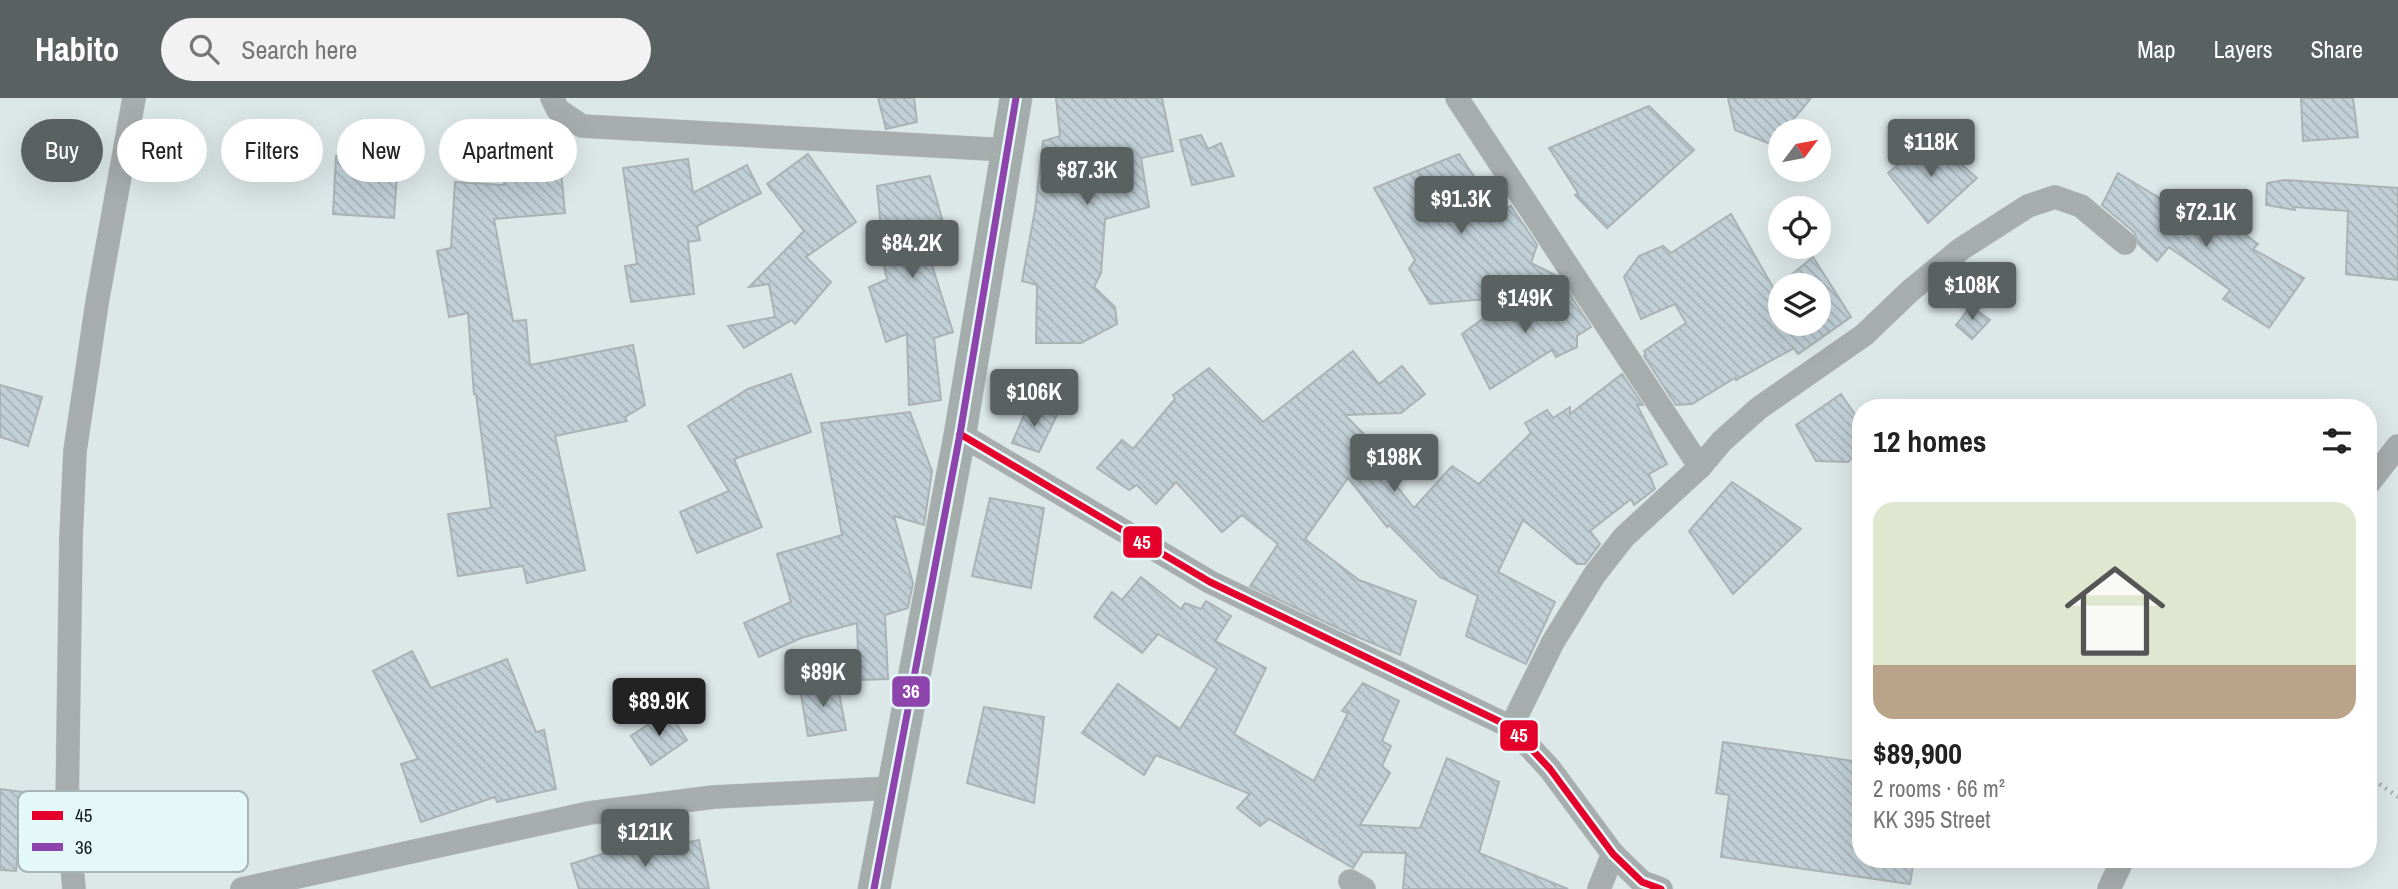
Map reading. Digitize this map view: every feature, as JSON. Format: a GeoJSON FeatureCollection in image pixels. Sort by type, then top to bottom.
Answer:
{"type":"FeatureCollection","features":[{"type":"Feature","properties":{"kind":"street"},"geometry":{"type":"LineString","coordinates":[[67,791],[75,451],[97,303],[134,98]]}},
{"type":"Feature","properties":{"kind":"street"},"geometry":{"type":"LineString","coordinates":[[552,98],[558,110],[582,126],[1007,150]]}},
{"type":"Feature","properties":{"kind":"street"},"geometry":{"type":"LineString","coordinates":[[874,889],[960,433],[1016,98]]}},
{"type":"Feature","properties":{"kind":"street"},"geometry":{"type":"LineString","coordinates":[[1457,98],[1700,467]]}},
{"type":"Feature","properties":{"kind":"street"},"geometry":{"type":"LineString","coordinates":[[1511,727],[1553,642],[1595,574],[1624,537],[1700,467],[1722,440],[1759,408],[1864,335],[1961,248],[2028,206],[2055,197],[2081,206],[2125,243]]}},
{"type":"Feature","properties":{"kind":"street"},"geometry":{"type":"LineString","coordinates":[[960,433],[1210,582],[1511,727],[1549,769],[1613,854],[1642,882],[1661,889]]}},
{"type":"Feature","properties":{"kind":"street"},"geometry":{"type":"LineString","coordinates":[[2377,473],[2398,446]]}},
{"type":"Feature","properties":{"kind":"street"},"geometry":{"type":"LineString","coordinates":[[242,889],[589,813],[714,797],[893,788]]}},
{"type":"Feature","properties":{"kind":"street"},"geometry":{"type":"LineString","coordinates":[[1598,889],[1613,854]]}},
{"type":"Feature","properties":{"kind":"street"},"geometry":{"type":"LineString","coordinates":[[2109,889],[2119,868]]}},
{"type":"Feature","properties":{"kind":"path"},"geometry":{"type":"LineString","coordinates":[[2377,782],[2398,797]]}},
{"type":"Feature","properties":{"kind":"building"},"geometry":{"type":"Polygon","coordinates":[[[878,98],[914,98],[917,122],[886,129],[878,98]]]}},
{"type":"Feature","properties":{"kind":"building"},"geometry":{"type":"Polygon","coordinates":[[[1056,98],[1162,98],[1173,151],[1141,158],[1149,207],[1105,219],[1101,273],[1094,287],[1115,307],[1117,324],[1081,343],[1036,343],[1037,285],[1022,281],[1035,210],[1043,141],[1060,136],[1056,98]]]}},
{"type":"Feature","properties":{"kind":"building"},"geometry":{"type":"Polygon","coordinates":[[[1728,98],[1811,98],[1794,119],[1768,119],[1768,143],[1735,130],[1728,98]]]}},
{"type":"Feature","properties":{"kind":"building"},"geometry":{"type":"Polygon","coordinates":[[[2301,98],[2353,98],[2358,137],[2303,141],[2301,98]]]}},
{"type":"Feature","properties":{"kind":"building"},"geometry":{"type":"Polygon","coordinates":[[[1649,106],[1694,150],[1607,228],[1575,195],[1578,193],[1549,148],[1649,106]]]}},
{"type":"Feature","properties":{"kind":"building"},"geometry":{"type":"Polygon","coordinates":[[[1201,135],[1208,149],[1221,143],[1234,176],[1192,185],[1180,140],[1201,135]]]}},
{"type":"Feature","properties":{"kind":"building"},"geometry":{"type":"Polygon","coordinates":[[[1931,138],[1977,178],[1928,223],[1888,173],[1931,138]]]}},
{"type":"Feature","properties":{"kind":"building"},"geometry":{"type":"Polygon","coordinates":[[[808,154],[856,222],[806,257],[831,282],[795,324],[792,320],[744,348],[728,326],[775,317],[769,284],[749,287],[804,231],[767,184],[808,154]]]}},
{"type":"Feature","properties":{"kind":"building"},"geometry":{"type":"Polygon","coordinates":[[[1459,154],[1498,212],[1511,206],[1537,245],[1531,263],[1555,275],[1532,295],[1430,304],[1409,269],[1415,260],[1374,188],[1459,154]]]}},
{"type":"Feature","properties":{"kind":"building"},"geometry":{"type":"Polygon","coordinates":[[[336,156],[337,182],[397,182],[394,218],[333,214],[336,156]]]}},
{"type":"Feature","properties":{"kind":"building"},"geometry":{"type":"Polygon","coordinates":[[[688,159],[693,193],[747,165],[761,193],[697,226],[700,240],[688,242],[694,294],[631,302],[625,266],[637,264],[623,168],[688,159]]]}},
{"type":"Feature","properties":{"kind":"building"},"geometry":{"type":"Polygon","coordinates":[[[2118,173],[2201,223],[2211,209],[2258,244],[2253,249],[2304,278],[2269,328],[2223,299],[2230,290],[2169,247],[2157,261],[2139,245],[2134,232],[2102,205],[2118,173]]]}},
{"type":"Feature","properties":{"kind":"building"},"geometry":{"type":"Polygon","coordinates":[[[930,176],[948,240],[926,246],[953,332],[934,338],[941,400],[909,405],[907,334],[886,342],[869,287],[888,279],[885,273],[877,186],[930,176]]]}},
{"type":"Feature","properties":{"kind":"building"},"geometry":{"type":"Polygon","coordinates":[[[2285,180],[2398,188],[2398,280],[2346,274],[2348,211],[2294,207],[2295,210],[2266,205],[2267,183],[2285,180]]]}},
{"type":"Feature","properties":{"kind":"building"},"geometry":{"type":"Polygon","coordinates":[[[455,182],[504,185],[504,182],[562,182],[565,213],[494,219],[513,321],[526,320],[530,365],[633,345],[645,405],[625,417],[627,421],[555,436],[585,570],[527,583],[523,566],[458,576],[448,514],[491,508],[474,394],[468,313],[449,317],[437,251],[451,248],[455,182]]]}},
{"type":"Feature","properties":{"kind":"building"},"geometry":{"type":"Polygon","coordinates":[[[1731,214],[1768,279],[1768,336],[1824,336],[1798,354],[1794,348],[1692,404],[1676,405],[1644,356],[1644,351],[1686,323],[1675,304],[1641,319],[1624,277],[1639,256],[1663,246],[1671,253],[1731,214]]]}},
{"type":"Feature","properties":{"kind":"building"},"geometry":{"type":"Polygon","coordinates":[[[1811,259],[1814,259],[1823,273],[1794,273],[1811,259]]]}},
{"type":"Feature","properties":{"kind":"building"},"geometry":{"type":"Polygon","coordinates":[[[1831,285],[1851,317],[1831,331],[1831,285]]]}},
{"type":"Feature","properties":{"kind":"building"},"geometry":{"type":"Polygon","coordinates":[[[1565,287],[1591,327],[1577,336],[1577,347],[1556,357],[1552,350],[1490,389],[1462,334],[1496,309],[1499,314],[1565,287]]]}},
{"type":"Feature","properties":{"kind":"building"},"geometry":{"type":"Polygon","coordinates":[[[1971,306],[1990,320],[1972,339],[1956,325],[1971,306]]]}},
{"type":"Feature","properties":{"kind":"building"},"geometry":{"type":"Polygon","coordinates":[[[1353,351],[1379,384],[1402,366],[1425,394],[1401,413],[1345,415],[1388,459],[1380,465],[1414,508],[1452,466],[1479,484],[1531,433],[1525,423],[1547,410],[1553,418],[1570,407],[1570,414],[1622,374],[1643,405],[1637,405],[1667,464],[1649,474],[1655,489],[1634,505],[1631,499],[1590,531],[1600,544],[1585,564],[1577,564],[1523,520],[1498,572],[1555,602],[1526,664],[1466,636],[1478,596],[1440,577],[1389,525],[1387,527],[1348,478],[1305,539],[1359,580],[1416,601],[1400,655],[1250,586],[1278,544],[1242,515],[1222,532],[1176,482],[1156,504],[1137,485],[1129,490],[1097,468],[1122,440],[1133,449],[1175,399],[1173,395],[1209,368],[1263,422],[1353,351]]]}},
{"type":"Feature","properties":{"kind":"building"},"geometry":{"type":"Polygon","coordinates":[[[791,374],[811,432],[734,459],[762,527],[697,553],[680,512],[729,491],[688,426],[748,389],[791,374]]]}},
{"type":"Feature","properties":{"kind":"building"},"geometry":{"type":"Polygon","coordinates":[[[0,385],[42,397],[28,446],[0,437],[0,385]]]}},
{"type":"Feature","properties":{"kind":"building"},"geometry":{"type":"Polygon","coordinates":[[[1841,394],[1852,410],[1852,458],[1848,462],[1816,461],[1796,425],[1841,394]]]}},
{"type":"Feature","properties":{"kind":"building"},"geometry":{"type":"Polygon","coordinates":[[[1028,406],[1057,415],[1039,452],[1012,443],[1028,406]]]}},
{"type":"Feature","properties":{"kind":"building"},"geometry":{"type":"Polygon","coordinates":[[[910,412],[932,471],[924,525],[894,516],[913,583],[908,608],[885,615],[888,679],[859,680],[857,623],[801,638],[759,657],[744,623],[791,602],[777,554],[842,535],[821,423],[910,412]]]}},
{"type":"Feature","properties":{"kind":"building"},"geometry":{"type":"Polygon","coordinates":[[[1732,482],[1801,529],[1733,594],[1689,531],[1732,482]]]}},
{"type":"Feature","properties":{"kind":"building"},"geometry":{"type":"Polygon","coordinates":[[[990,498],[1044,508],[1031,588],[972,576],[990,498]]]}},
{"type":"Feature","properties":{"kind":"building"},"geometry":{"type":"Polygon","coordinates":[[[1141,577],[1181,609],[1185,603],[1201,609],[1206,601],[1231,616],[1215,641],[1266,668],[1234,734],[1314,781],[1348,713],[1342,711],[1363,683],[1399,701],[1382,741],[1391,746],[1382,766],[1390,773],[1360,825],[1420,828],[1447,758],[1499,782],[1479,853],[1568,889],[1403,889],[1406,853],[1363,852],[1353,868],[1269,819],[1260,826],[1237,808],[1250,794],[1156,755],[1144,775],[1082,733],[1118,684],[1180,729],[1217,669],[1158,634],[1142,653],[1094,617],[1112,592],[1122,600],[1141,577]]]}},
{"type":"Feature","properties":{"kind":"building"},"geometry":{"type":"Polygon","coordinates":[[[412,651],[431,688],[507,659],[536,732],[544,730],[556,789],[497,802],[495,797],[421,822],[401,764],[418,759],[373,671],[412,651]]]}},
{"type":"Feature","properties":{"kind":"building"},"geometry":{"type":"Polygon","coordinates":[[[837,682],[846,730],[808,736],[800,689],[837,682]]]}},
{"type":"Feature","properties":{"kind":"building"},"geometry":{"type":"Polygon","coordinates":[[[984,707],[1044,717],[1034,803],[967,783],[984,707]]]}},
{"type":"Feature","properties":{"kind":"building"},"geometry":{"type":"Polygon","coordinates":[[[668,711],[687,740],[651,765],[631,736],[668,711]]]}},
{"type":"Feature","properties":{"kind":"building"},"geometry":{"type":"Polygon","coordinates":[[[1723,742],[1852,761],[1852,868],[1913,868],[1910,884],[1721,857],[1729,795],[1716,793],[1723,742]]]}},
{"type":"Feature","properties":{"kind":"building"},"geometry":{"type":"Polygon","coordinates":[[[0,789],[18,791],[18,851],[16,871],[0,870],[0,789]]]}},
{"type":"Feature","properties":{"kind":"building"},"geometry":{"type":"Polygon","coordinates":[[[699,840],[709,889],[579,889],[571,864],[627,846],[630,854],[699,840]]]}},
{"type":"Feature","properties":{"kind":"transit line","name":"36"},"geometry":{"type":"LineString","coordinates":[[874,889],[960,434],[1016,98]]}},
{"type":"Feature","properties":{"kind":"transit line","name":"45"},"geometry":{"type":"LineString","coordinates":[[960,434],[1210,582],[1511,727],[1550,769],[1613,854],[1642,882],[1661,889]]}}]}
